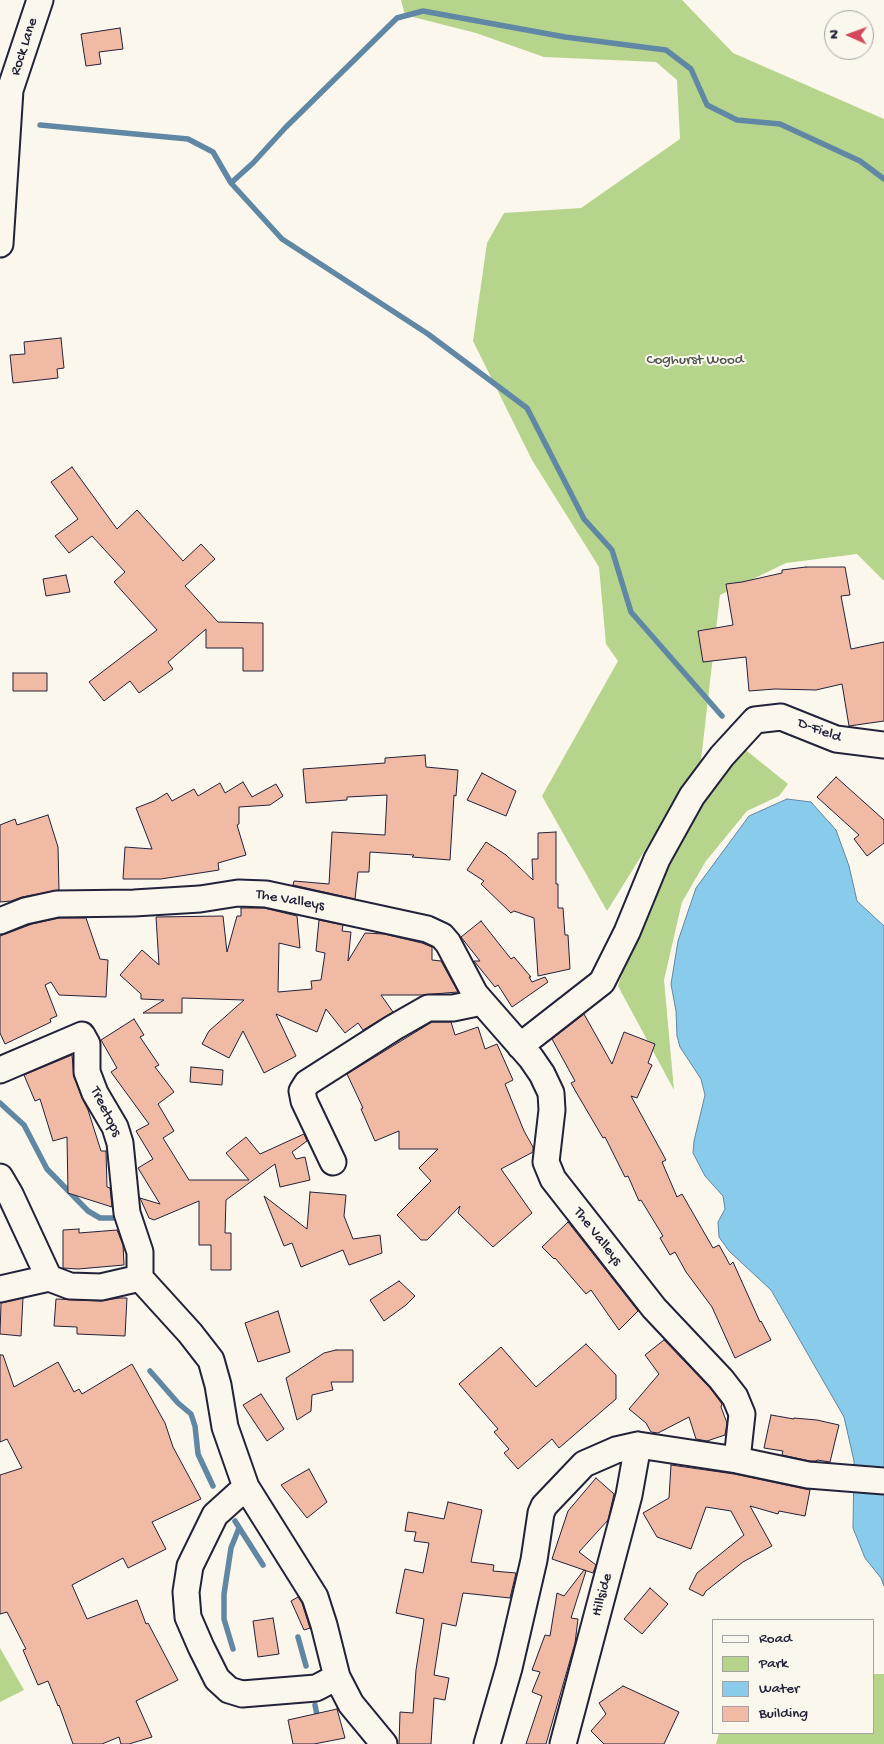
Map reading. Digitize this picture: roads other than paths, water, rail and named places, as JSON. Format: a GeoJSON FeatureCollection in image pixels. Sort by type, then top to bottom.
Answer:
{"type":"FeatureCollection","features":[{"type":"Feature","properties":{"kind":"street","name":"Rock Lane"},"geometry":{"type":"LineString","coordinates":[[0,244],[10,90],[40,0]]}},
{"type":"Feature","properties":{"kind":"street","name":"D-Field"},"geometry":{"type":"LineString","coordinates":[[520,1046],[602,982],[627,932],[657,859],[692,796],[722,756],[755,720],[782,717],[836,739],[884,745]]}},
{"type":"Feature","properties":{"kind":"street","name":"The Valleys"},"geometry":{"type":"LineString","coordinates":[[0,922],[25,912],[57,904],[134,903],[200,899],[238,894],[266,894],[427,929],[442,936],[448,942],[475,994],[542,1074],[551,1093],[552,1110],[546,1162],[553,1179],[654,1308],[736,1397],[742,1414],[737,1460]]}},
{"type":"Feature","properties":{"kind":"street"},"geometry":{"type":"LineString","coordinates":[[333,1162],[304,1102],[302,1091],[307,1083],[428,1008],[453,1008],[482,1002]]}},
{"type":"Feature","properties":{"kind":"street","name":"Treetops"},"geometry":{"type":"LineString","coordinates":[[0,1070],[82,1035],[87,1044],[87,1072],[95,1093],[115,1127],[120,1143],[127,1213],[140,1252],[140,1278]]}},
{"type":"Feature","properties":{"kind":"street"},"geometry":{"type":"LineString","coordinates":[[0,1177],[10,1194],[49,1278]]}},
{"type":"Feature","properties":{"kind":"street"},"geometry":{"type":"LineString","coordinates":[[0,1289],[49,1278],[70,1286],[101,1287],[140,1278],[190,1333],[211,1360],[218,1385],[225,1428],[246,1487],[315,1597],[337,1677],[351,1704],[384,1744]]}},
{"type":"Feature","properties":{"kind":"street"},"geometry":{"type":"LineString","coordinates":[[487,1744],[509,1668],[534,1560],[541,1513],[544,1506],[584,1464],[616,1450],[638,1445],[737,1460],[808,1475],[842,1476],[884,1481]]}},
{"type":"Feature","properties":{"kind":"street","name":"Hillside"},"geometry":{"type":"LineString","coordinates":[[563,1744],[629,1495],[638,1445]]}},
{"type":"Feature","properties":{"kind":"street"},"geometry":{"type":"LineString","coordinates":[[246,1487],[216,1514],[190,1566],[186,1592],[188,1617],[201,1647],[217,1679],[229,1690],[242,1694],[316,1688],[337,1677]]}},
{"type":"Feature","properties":{"kind":"water"},"geometry":{"type":"Polygon","coordinates":[[[787,799],[811,802],[836,830],[849,866],[857,901],[884,926],[884,1586],[881,1578],[865,1558],[853,1528],[854,1461],[844,1417],[771,1290],[729,1251],[719,1237],[718,1222],[725,1209],[723,1196],[705,1176],[693,1153],[705,1095],[701,1079],[680,1047],[677,1036],[676,1011],[671,984],[678,941],[696,888],[749,816],[787,799]]]}},
{"type":"Feature","properties":{"kind":"waterway"},"geometry":{"type":"LineString","coordinates":[[231,183],[397,18],[423,11],[565,37],[666,50],[691,69],[707,105],[737,120],[780,124],[860,161],[884,179]]}},
{"type":"Feature","properties":{"kind":"waterway"},"geometry":{"type":"LineString","coordinates":[[40,125],[188,139],[213,152],[231,183],[282,239],[428,334],[527,408],[584,519],[612,550],[631,612],[722,716]]}},
{"type":"Feature","properties":{"kind":"waterway"},"geometry":{"type":"LineString","coordinates":[[0,1103],[24,1125],[47,1169],[88,1211],[100,1218],[113,1218]]}},
{"type":"Feature","properties":{"kind":"waterway"},"geometry":{"type":"LineString","coordinates":[[150,1371],[178,1403],[191,1414],[195,1426],[198,1454],[213,1486]]}},
{"type":"Feature","properties":{"kind":"waterway"},"geometry":{"type":"LineString","coordinates":[[235,1521],[263,1565]]}},
{"type":"Feature","properties":{"kind":"waterway"},"geometry":{"type":"LineString","coordinates":[[233,1649],[224,1619],[224,1594],[231,1548],[239,1528]]}},
{"type":"Feature","properties":{"kind":"waterway"},"geometry":{"type":"LineString","coordinates":[[298,1637],[306,1666]]}},
{"type":"Feature","properties":{"kind":"waterway"},"geometry":{"type":"LineString","coordinates":[[315,1705],[318,1720]]}},
{"type":"Feature","properties":{"kind":"park label","name":"Coghurst Wood"},"geometry":{"type":"Point","coordinates":[695,361]}}]}
